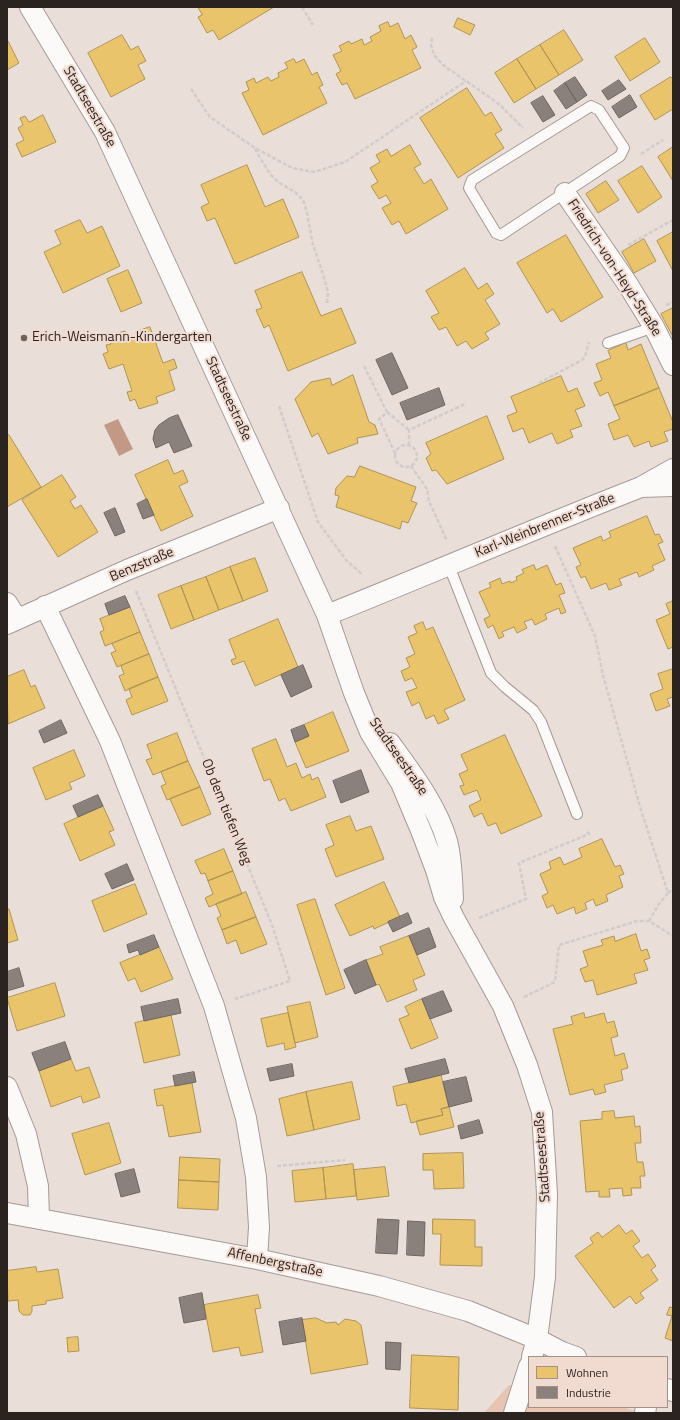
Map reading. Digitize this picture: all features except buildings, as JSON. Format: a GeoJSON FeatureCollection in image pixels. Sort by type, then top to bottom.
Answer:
{"type":"FeatureCollection","features":[{"type":"Feature","properties":{"kind":"street","name":"Stadtseestraße"},"geometry":{"type":"LineString","coordinates":[[30,7],[105,132],[327,615],[354,693],[370,732],[401,783],[436,870],[444,897],[456,922],[504,1006],[542,1112],[547,1194],[545,1277],[534,1348]]}},
{"type":"Feature","properties":{"kind":"street","name":"Friedrich-von-Heyd-Straße"},"geometry":{"type":"LineString","coordinates":[[565,193],[627,283],[654,327],[673,365]]}},
{"type":"Feature","properties":{"kind":"street","name":"Karl-Weinbrenner-Straße"},"geometry":{"type":"LineString","coordinates":[[327,615],[453,564],[545,524],[641,487],[673,469]]}},
{"type":"Feature","properties":{"kind":"street","name":"Karl-Weinbrenner-Straße"},"geometry":{"type":"LineString","coordinates":[[641,487],[673,486]]}},
{"type":"Feature","properties":{"kind":"street","name":"Benzstraße"},"geometry":{"type":"LineString","coordinates":[[10,615],[45,606],[127,570],[278,508]]}},
{"type":"Feature","properties":{"kind":"street"},"geometry":{"type":"LineString","coordinates":[[45,606],[110,740],[214,1006],[246,1118],[255,1168],[259,1227],[257,1259]]}},
{"type":"Feature","properties":{"kind":"street"},"geometry":{"type":"LineString","coordinates":[[7,1087],[26,1134],[38,1186],[39,1219]]}},
{"type":"Feature","properties":{"kind":"street","name":"Affenbergstraße"},"geometry":{"type":"LineString","coordinates":[[7,1213],[257,1259],[379,1286],[468,1310],[534,1348],[562,1352],[573,1356]]}},
{"type":"Feature","properties":{"kind":"street"},"geometry":{"type":"LineString","coordinates":[[514,1413],[528,1369]]}},
{"type":"Feature","properties":{"kind":"lane","name":"Friedrich-von-Heyd-Straße"},"geometry":{"type":"LineString","coordinates":[[591,106],[599,110],[624,148],[620,156],[565,193],[501,235],[496,234],[469,188],[472,180],[534,140],[591,106]]}},
{"type":"Feature","properties":{"kind":"lane"},"geometry":{"type":"LineString","coordinates":[[608,344],[654,327]]}},
{"type":"Feature","properties":{"kind":"lane"},"geometry":{"type":"LineString","coordinates":[[453,564],[491,673],[505,687],[533,710],[541,722],[577,814]]}},
{"type":"Feature","properties":{"kind":"path"},"geometry":{"type":"LineString","coordinates":[[302,7],[313,25]]}},
{"type":"Feature","properties":{"kind":"path"},"geometry":{"type":"LineString","coordinates":[[432,38],[430,45],[434,55],[443,65],[499,104],[534,140]]}},
{"type":"Feature","properties":{"kind":"path"},"geometry":{"type":"LineString","coordinates":[[191,89],[210,117],[255,148],[292,168],[314,172],[345,162],[466,81]]}},
{"type":"Feature","properties":{"kind":"path"},"geometry":{"type":"LineString","coordinates":[[255,148],[270,174],[278,182],[295,192],[303,200],[313,245],[328,292],[327,303]]}},
{"type":"Feature","properties":{"kind":"path"},"geometry":{"type":"LineString","coordinates":[[608,256],[673,220]]}},
{"type":"Feature","properties":{"kind":"path"},"geometry":{"type":"LineString","coordinates":[[364,366],[387,412],[409,430]]}},
{"type":"Feature","properties":{"kind":"path"},"geometry":{"type":"LineString","coordinates":[[409,430],[465,404]]}},
{"type":"Feature","properties":{"kind":"path"},"geometry":{"type":"LineString","coordinates":[[279,406],[318,522],[346,560],[382,593]]}},
{"type":"Feature","properties":{"kind":"path"},"geometry":{"type":"LineString","coordinates":[[387,412],[379,419],[395,453],[396,461],[400,466],[406,467],[411,466],[416,462],[417,453],[414,447],[409,445],[400,446],[395,453]]}},
{"type":"Feature","properties":{"kind":"path"},"geometry":{"type":"LineString","coordinates":[[409,430],[409,445]]}},
{"type":"Feature","properties":{"kind":"path"},"geometry":{"type":"LineString","coordinates":[[411,466],[427,489],[428,501],[453,564]]}},
{"type":"Feature","properties":{"kind":"path"},"geometry":{"type":"LineString","coordinates":[[545,524],[595,636],[605,683],[641,810],[668,894]]}},
{"type":"Feature","properties":{"kind":"path","name":"Ob dem tiefen Weg"},"geometry":{"type":"LineString","coordinates":[[127,570],[272,925],[290,981],[214,1006]]}},
{"type":"Feature","properties":{"kind":"path"},"geometry":{"type":"LineString","coordinates":[[456,922],[526,899],[519,863],[589,834],[577,814]]}},
{"type":"Feature","properties":{"kind":"path"},"geometry":{"type":"LineString","coordinates":[[649,921],[658,904],[673,889]]}},
{"type":"Feature","properties":{"kind":"path"},"geometry":{"type":"LineString","coordinates":[[504,1006],[555,982],[559,945],[637,921],[649,921],[673,936]]}},
{"type":"Feature","properties":{"kind":"path"},"geometry":{"type":"LineString","coordinates":[[255,1168],[345,1160]]}},
{"type":"Feature","properties":{"kind":"shaded area"},"geometry":{"type":"Polygon","coordinates":[[[118,419],[133,449],[119,456],[104,425],[118,419]]]}},
{"type":"Feature","properties":{"kind":"shaded area"},"geometry":{"type":"Polygon","coordinates":[[[528,1378],[528,1408],[627,1408],[648,1413],[484,1413],[508,1386],[528,1378]]]}},
{"type":"Feature","properties":{"kind":"place","name":"Erich-Weismann-Kindergarten"},"geometry":{"type":"Point","coordinates":[24,338]}}]}
